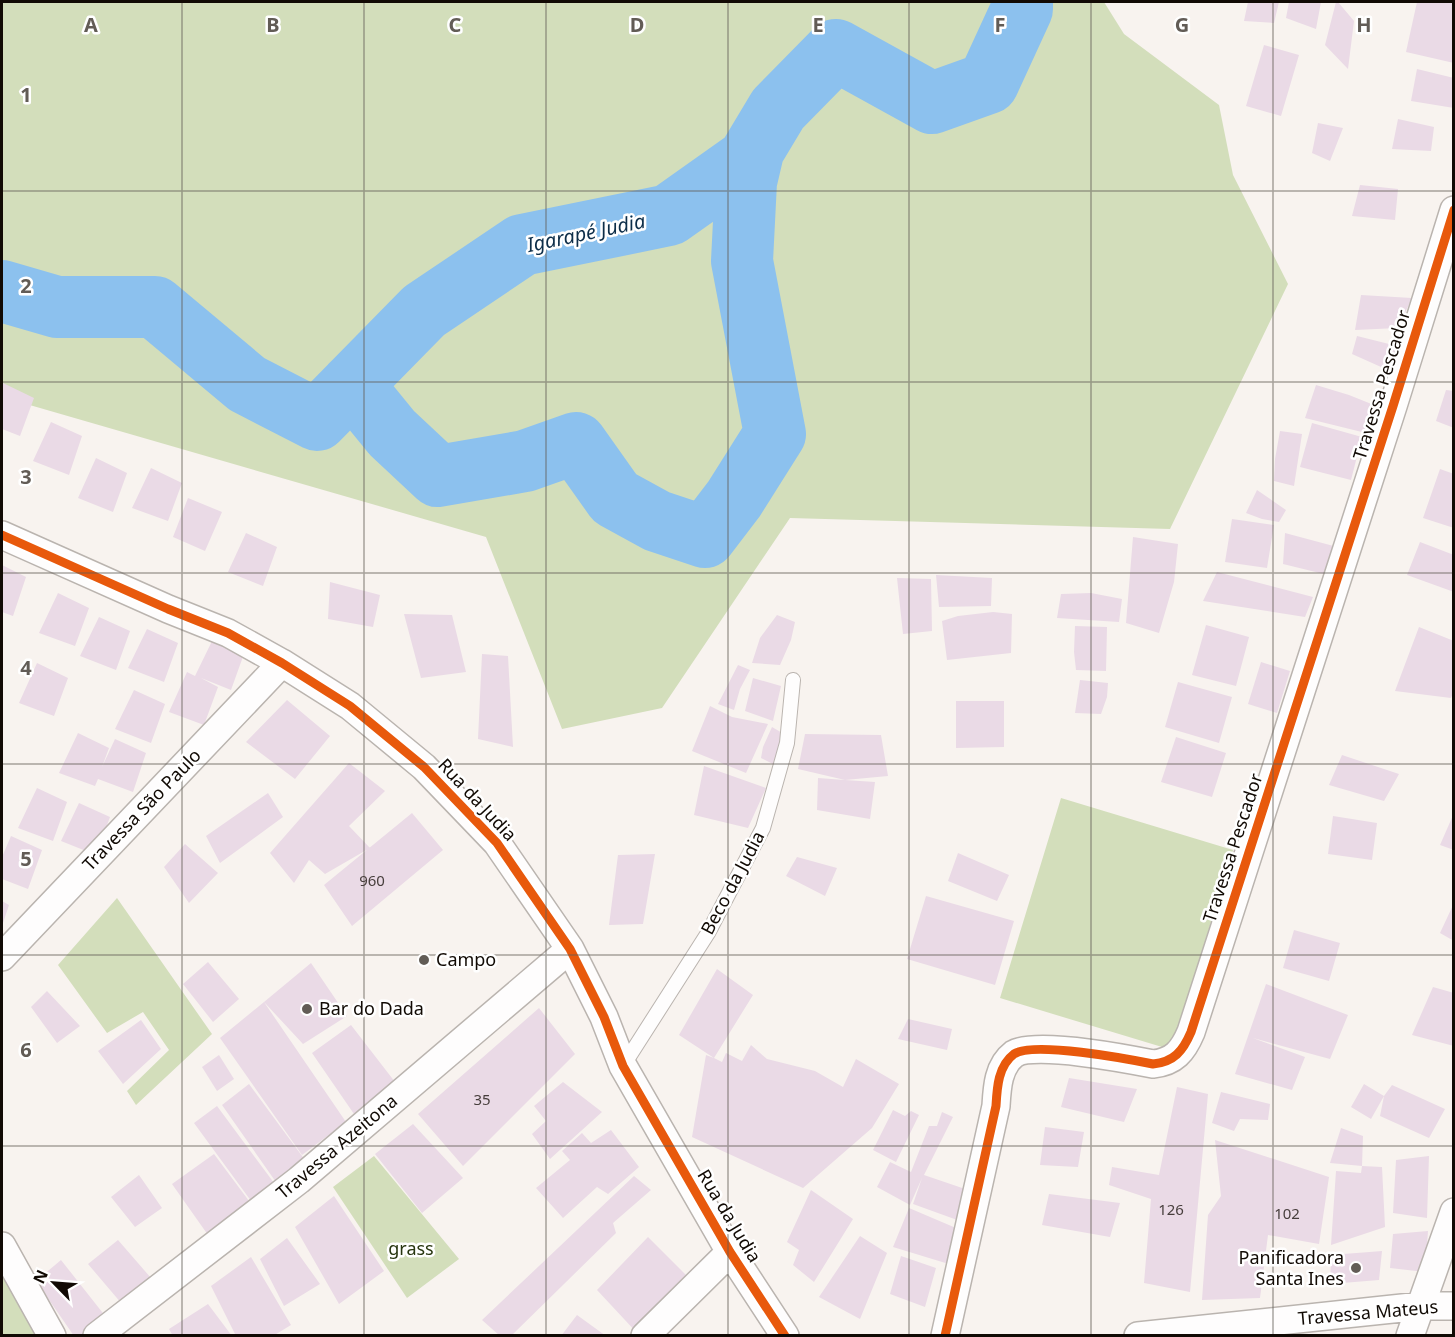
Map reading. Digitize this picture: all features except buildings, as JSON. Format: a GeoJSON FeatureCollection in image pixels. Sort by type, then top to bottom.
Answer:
{"type":"FeatureCollection","features":[{"type":"Feature","properties":{"kind":"street","name":"Travessa Pescador"},"geometry":{"type":"LineString","coordinates":[[945,1335],[996,1106],[998,1080],[1014,1054],[1026,1049],[1056,1050],[1153,1064],[1164,1063],[1180,1052],[1189,1038],[1454,210]]}},
{"type":"Feature","properties":{"kind":"street","name":"Rua da Judia"},"geometry":{"type":"LineString","coordinates":[[2,535],[168,609],[228,633],[282,663],[350,706],[424,767],[497,843],[570,949],[604,1017],[623,1066],[730,1252],[785,1335]]}},
{"type":"Feature","properties":{"kind":"street","name":"Travessa São Paulo"},"geometry":{"type":"LineString","coordinates":[[2,957],[282,663]]}},
{"type":"Feature","properties":{"kind":"street","name":"Travessa Azeitona"},"geometry":{"type":"LineString","coordinates":[[97,1335],[299,1180],[570,949]]}},
{"type":"Feature","properties":{"kind":"street"},"geometry":{"type":"LineString","coordinates":[[1410,1335],[1454,1212]]}},
{"type":"Feature","properties":{"kind":"street"},"geometry":{"type":"LineString","coordinates":[[2,1246],[52,1335]]}},
{"type":"Feature","properties":{"kind":"street"},"geometry":{"type":"LineString","coordinates":[[645,1335],[730,1252]]}},
{"type":"Feature","properties":{"kind":"street","name":"Travessa Mateus"},"geometry":{"type":"LineString","coordinates":[[1138,1335],[1421,1306],[1454,1306]]}},
{"type":"Feature","properties":{"kind":"lane","name":"Beco da Judia"},"geometry":{"type":"LineString","coordinates":[[623,1066],[708,933],[763,828],[787,743],[793,680]]}},
{"type":"Feature","properties":{"kind":"green space"},"geometry":{"type":"Polygon","coordinates":[[[2,2],[1104,2],[1124,34],[1219,105],[1233,175],[1288,284],[1170,529],[790,518],[662,708],[562,729],[486,537],[2,397],[2,2]]]}},
{"type":"Feature","properties":{"kind":"green space"},"geometry":{"type":"Polygon","coordinates":[[[1061,798],[1233,850],[1172,1050],[1000,998],[1061,798]]]}},
{"type":"Feature","properties":{"kind":"green space"},"geometry":{"type":"Polygon","coordinates":[[[117,898],[212,1034],[136,1105],[127,1091],[169,1050],[143,1012],[107,1033],[58,965],[117,898]]]}},
{"type":"Feature","properties":{"kind":"green space","name":"grass"},"geometry":{"type":"Polygon","coordinates":[[[374,1156],[459,1259],[407,1298],[333,1187],[374,1156]]]}},
{"type":"Feature","properties":{"kind":"green space"},"geometry":{"type":"Polygon","coordinates":[[[2,1258],[45,1335],[2,1335],[2,1258]]]}},
{"type":"Feature","properties":{"kind":"waterway","name":"Igarapé Judia"},"geometry":{"type":"LineString","coordinates":[[2,291],[57,307],[155,307],[247,384],[317,420],[424,311],[522,245],[669,215],[748,159],[778,109],[836,50],[932,103],[988,83],[1022,9],[1022,2]]}},
{"type":"Feature","properties":{"kind":"waterway"},"geometry":{"type":"LineString","coordinates":[[352,384],[392,433],[438,476],[525,461],[576,443],[615,498],[657,521],[705,537],[734,499],[775,434],[742,261],[746,182],[753,152]]}},
{"type":"Feature","properties":{"kind":"cycle path"},"geometry":{"type":"LineString","coordinates":[[945,1336],[996,1106],[999,1078],[1009,1059],[1024,1050],[1040,1049],[1081,1052],[1153,1064],[1160,1063],[1177,1054],[1185,1045],[1191,1032],[1454,210]]}},
{"type":"Feature","properties":{"kind":"cycle path"},"geometry":{"type":"LineString","coordinates":[[2,535],[168,609],[228,633],[282,663],[350,706],[424,767],[497,843],[570,949],[604,1017],[623,1066],[730,1252],[785,1336]]}},
{"type":"Feature","properties":{"kind":"place","name":"Campo"},"geometry":{"type":"Point","coordinates":[424,960]}},
{"type":"Feature","properties":{"kind":"place","name":"Bar do Dada"},"geometry":{"type":"Point","coordinates":[307,1009]}},
{"type":"Feature","properties":{"kind":"place","name":"Panificadora Santa Ines"},"geometry":{"type":"Point","coordinates":[1356,1268]}}]}
